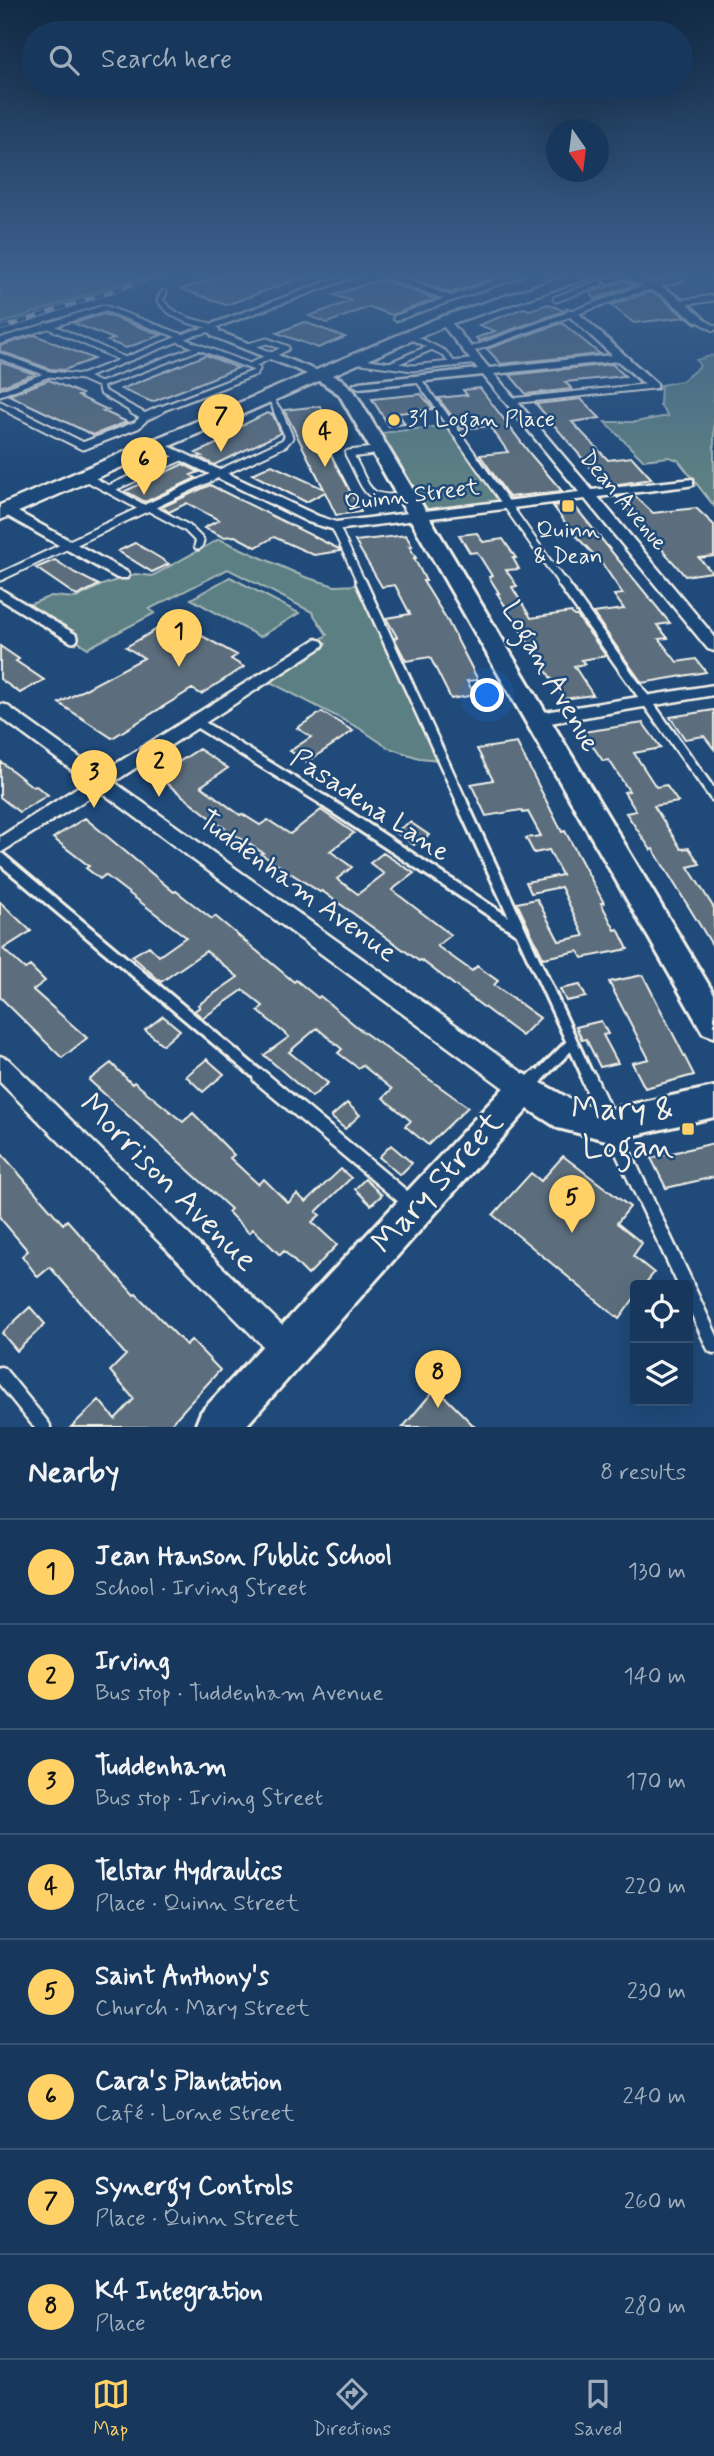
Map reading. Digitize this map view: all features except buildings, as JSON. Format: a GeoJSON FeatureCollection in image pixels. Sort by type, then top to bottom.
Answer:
{"type":"FeatureCollection","features":[{"type":"Feature","properties":{"kind":"main road"},"geometry":{"type":"LineString","coordinates":[[4,511],[399,341]]}},
{"type":"Feature","properties":{"kind":"street"},"geometry":{"type":"LineString","coordinates":[[237,341],[319,375]]}},
{"type":"Feature","properties":{"kind":"street","name":"Dean Avenue"},"geometry":{"type":"LineString","coordinates":[[462,341],[714,646]]}},
{"type":"Feature","properties":{"kind":"street"},"geometry":{"type":"LineString","coordinates":[[603,341],[653,386]]}},
{"type":"Feature","properties":{"kind":"street"},"geometry":{"type":"LineString","coordinates":[[359,385],[418,379],[483,367],[622,357]]}},
{"type":"Feature","properties":{"kind":"street","name":"Logan Avenue"},"geometry":{"type":"LineString","coordinates":[[319,375],[335,382],[346,391],[382,450],[714,1023]]}},
{"type":"Feature","properties":{"kind":"street","name":"Quinn Street"},"geometry":{"type":"LineString","coordinates":[[156,445],[313,519],[335,526],[415,507],[507,506],[688,482]]}},
{"type":"Feature","properties":{"kind":"street"},"geometry":{"type":"LineString","coordinates":[[4,511],[122,575]]}},
{"type":"Feature","properties":{"kind":"street"},"geometry":{"type":"LineString","coordinates":[[0,846],[316,644]]}},
{"type":"Feature","properties":{"kind":"street"},"geometry":{"type":"LineString","coordinates":[[538,719],[714,690]]}},
{"type":"Feature","properties":{"kind":"street","name":"Tuddenham Avenue"},"geometry":{"type":"LineString","coordinates":[[0,709],[525,1089]]}},
{"type":"Feature","properties":{"kind":"street","name":"Morrison Avenue"},"geometry":{"type":"LineString","coordinates":[[0,1066],[286,1349]]}},
{"type":"Feature","properties":{"kind":"street","name":"Mary Street"},"geometry":{"type":"LineString","coordinates":[[216,1427],[525,1089],[570,1117],[610,1125],[714,1102]]}},
{"type":"Feature","properties":{"kind":"lane"},"geometry":{"type":"LineString","coordinates":[[81,341],[125,359]]}},
{"type":"Feature","properties":{"kind":"lane"},"geometry":{"type":"LineString","coordinates":[[82,377],[174,341]]}},
{"type":"Feature","properties":{"kind":"lane"},"geometry":{"type":"LineString","coordinates":[[0,404],[83,446],[137,425],[145,417],[254,373],[257,369],[186,341]]}},
{"type":"Feature","properties":{"kind":"lane"},"geometry":{"type":"LineString","coordinates":[[419,341],[444,353],[453,364]]}},
{"type":"Feature","properties":{"kind":"lane"},"geometry":{"type":"LineString","coordinates":[[470,350],[495,341]]}},
{"type":"Feature","properties":{"kind":"lane"},"geometry":{"type":"LineString","coordinates":[[0,356],[49,374],[82,377],[100,385],[200,347]]}},
{"type":"Feature","properties":{"kind":"lane"},"geometry":{"type":"LineString","coordinates":[[389,365],[432,347]]}},
{"type":"Feature","properties":{"kind":"lane"},"geometry":{"type":"LineString","coordinates":[[250,366],[274,355]]}},
{"type":"Feature","properties":{"kind":"lane"},"geometry":{"type":"LineString","coordinates":[[354,360],[413,368],[453,364],[483,367]]}},
{"type":"Feature","properties":{"kind":"lane"},"geometry":{"type":"LineString","coordinates":[[0,394],[49,374]]}},
{"type":"Feature","properties":{"kind":"lane"},"geometry":{"type":"LineString","coordinates":[[418,379],[714,796]]}},
{"type":"Feature","properties":{"kind":"lane"},"geometry":{"type":"LineString","coordinates":[[100,385],[102,393],[145,417]]}},
{"type":"Feature","properties":{"kind":"lane"},"geometry":{"type":"LineString","coordinates":[[511,401],[653,386]]}},
{"type":"Feature","properties":{"kind":"lane"},"geometry":{"type":"LineString","coordinates":[[0,577],[288,439],[288,433],[270,396]]}},
{"type":"Feature","properties":{"kind":"lane"},"geometry":{"type":"LineString","coordinates":[[382,450],[349,454],[372,496],[415,507]]}},
{"type":"Feature","properties":{"kind":"lane"},"geometry":{"type":"LineString","coordinates":[[109,489],[181,457]]}},
{"type":"Feature","properties":{"kind":"lane"},"geometry":{"type":"LineString","coordinates":[[84,476],[187,528],[200,541],[198,545]]}},
{"type":"Feature","properties":{"kind":"lane"},"geometry":{"type":"LineString","coordinates":[[335,526],[519,930],[683,1280]]}},
{"type":"Feature","properties":{"kind":"lane"},"geometry":{"type":"LineString","coordinates":[[0,594],[73,638]]}},
{"type":"Feature","properties":{"kind":"lane","name":"Pasadena Lane"},"geometry":{"type":"LineString","coordinates":[[196,722],[326,802],[519,930]]}},
{"type":"Feature","properties":{"kind":"lane"},"geometry":{"type":"LineString","coordinates":[[0,858],[416,1207]]}},
{"type":"Feature","properties":{"kind":"lane"},"geometry":{"type":"LineString","coordinates":[[525,1089],[572,1044]]}},
{"type":"Feature","properties":{"kind":"lane"},"geometry":{"type":"LineString","coordinates":[[693,1301],[714,1346]]}},
{"type":"Feature","properties":{"kind":"lane"},"geometry":{"type":"LineString","coordinates":[[0,1374],[43,1427]]}},
{"type":"Feature","properties":{"kind":"green space"},"geometry":{"type":"Polygon","coordinates":[[[714,355],[714,506],[678,460],[669,457],[643,460],[605,422],[635,422],[668,416],[660,405],[661,385],[682,381],[700,366],[696,360],[714,355]]]}},
{"type":"Feature","properties":{"kind":"green space"},"geometry":{"type":"Polygon","coordinates":[[[449,425],[506,507],[423,518],[373,434],[449,425]]]}},
{"type":"Feature","properties":{"kind":"green space"},"geometry":{"type":"Polygon","coordinates":[[[219,539],[305,577],[335,586],[361,585],[441,760],[419,758],[389,748],[359,728],[262,678],[327,635],[312,612],[228,569],[149,609],[155,613],[88,648],[23,607],[51,596],[76,598],[102,585],[135,574],[152,576],[219,539]]]}},
{"type":"Feature","properties":{"kind":"green space"},"geometry":{"type":"Polygon","coordinates":[[[230,577],[299,613],[260,637],[191,599],[230,577]]]}},
{"type":"Feature","properties":{"kind":"place","name":"31 Logan Place"},"geometry":{"type":"Point","coordinates":[394,420]}},
{"type":"Feature","properties":{"kind":"place","name":"Synergy Controls"},"geometry":{"type":"Point","coordinates":[221,452]}},
{"type":"Feature","properties":{"kind":"place","name":"Telstar Hydraulics"},"geometry":{"type":"Point","coordinates":[325,467]}},
{"type":"Feature","properties":{"kind":"place","name":"Cara's Plantation"},"geometry":{"type":"Point","coordinates":[144,495]}},
{"type":"Feature","properties":{"kind":"place","name":"Quinn & Dean"},"geometry":{"type":"Point","coordinates":[568,506]}},
{"type":"Feature","properties":{"kind":"place","name":"Jean Hanson Public School"},"geometry":{"type":"Point","coordinates":[179,667]}},
{"type":"Feature","properties":{"kind":"place","name":"Irving"},"geometry":{"type":"Point","coordinates":[159,797]}},
{"type":"Feature","properties":{"kind":"place","name":"Tuddenham"},"geometry":{"type":"Point","coordinates":[94,808]}},
{"type":"Feature","properties":{"kind":"place","name":"Mary & Logan"},"geometry":{"type":"Point","coordinates":[688,1129]}},
{"type":"Feature","properties":{"kind":"place","name":"Saint Anthony's"},"geometry":{"type":"Point","coordinates":[572,1233]}},
{"type":"Feature","properties":{"kind":"place","name":"K4 Integration"},"geometry":{"type":"Point","coordinates":[438,1408]}}]}
